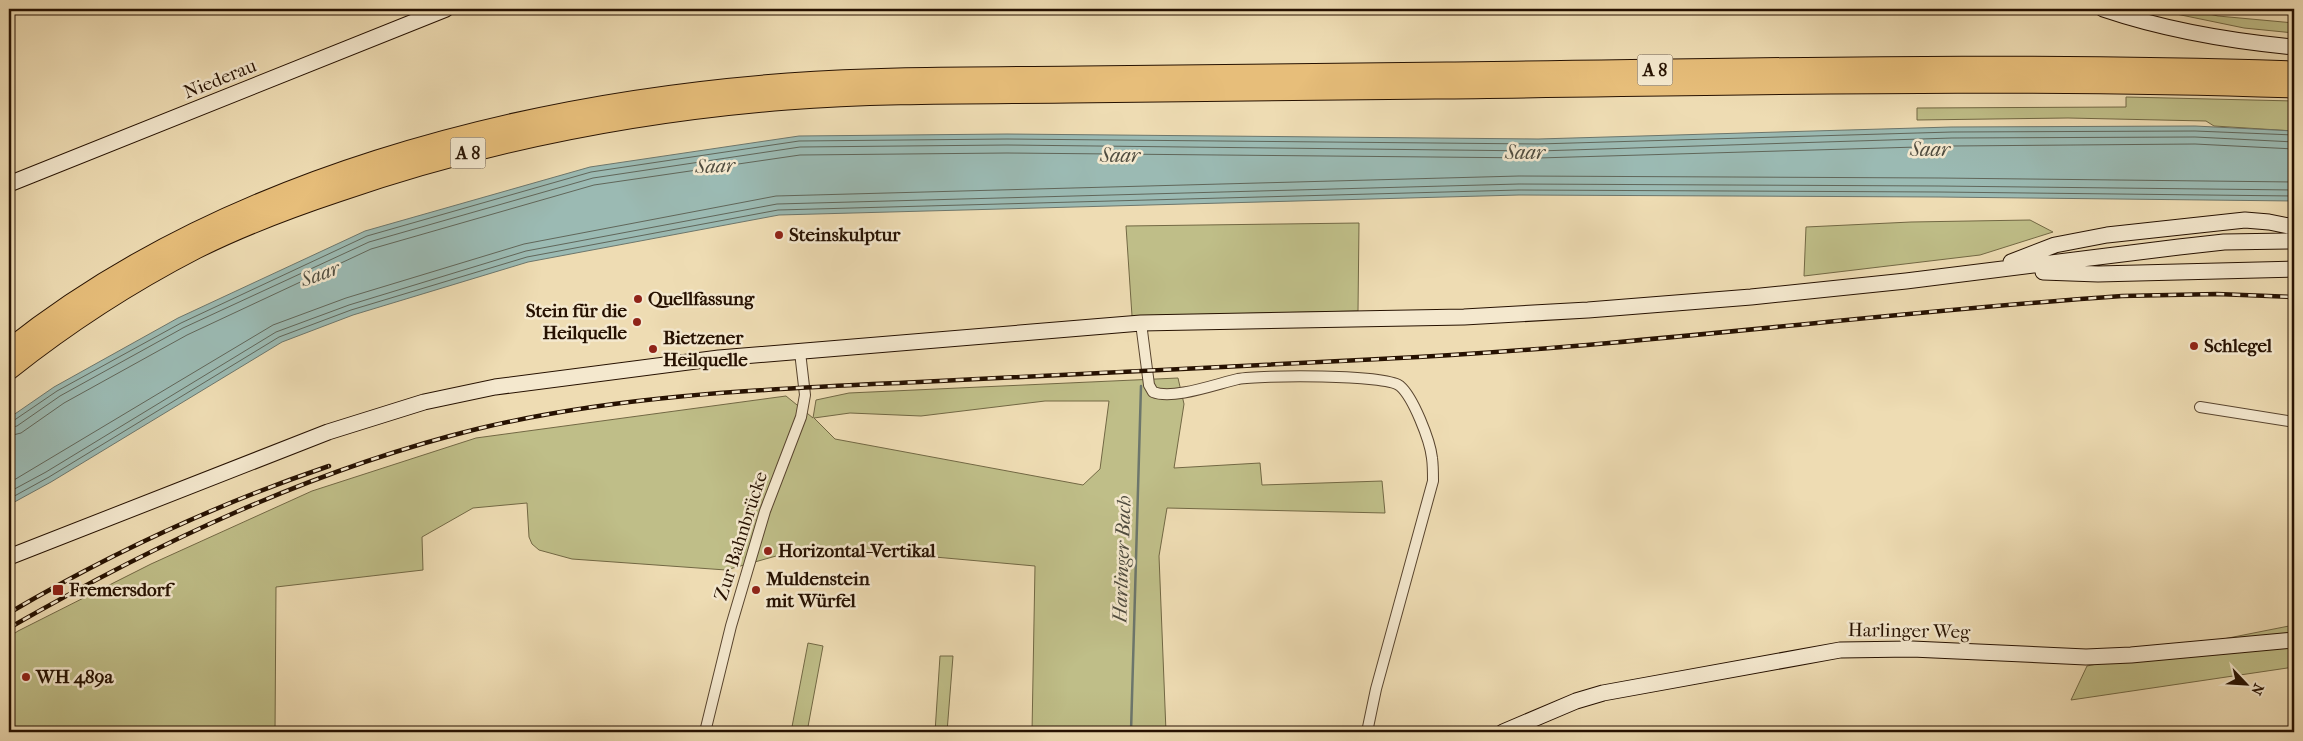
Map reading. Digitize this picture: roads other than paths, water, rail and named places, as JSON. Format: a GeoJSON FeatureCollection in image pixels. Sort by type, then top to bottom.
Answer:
{"type":"FeatureCollection","features":[{"type":"Feature","properties":{"kind":"highway","name":"A 8"},"geometry":{"type":"LineString","coordinates":[[1015,85],[1989,66],[2294,71]]}},
{"type":"Feature","properties":{"kind":"highway","name":"A 8"},"geometry":{"type":"LineString","coordinates":[[9,349],[61,310],[104,282],[195,231],[289,191],[438,143],[560,114],[719,89],[801,82],[976,85],[1989,83],[2294,88]]}},
{"type":"Feature","properties":{"kind":"highway","name":"A 8"},"geometry":{"type":"LineString","coordinates":[[9,370],[70,324],[113,296],[202,246],[295,207],[402,171],[502,144],[563,131],[720,106],[976,85]]}},
{"type":"Feature","properties":{"kind":"main road","name":"Niederau"},"geometry":{"type":"LineString","coordinates":[[9,184],[446,9]]}},
{"type":"Feature","properties":{"kind":"main road"},"geometry":{"type":"LineString","coordinates":[[2103,9],[2172,28],[2234,40],[2294,47]]}},
{"type":"Feature","properties":{"kind":"main road"},"geometry":{"type":"LineString","coordinates":[[1986,272],[2042,250],[2076,240],[2212,224],[2257,221],[2294,227]]}},
{"type":"Feature","properties":{"kind":"main road"},"geometry":{"type":"LineString","coordinates":[[9,558],[328,432],[424,402],[495,387],[710,360],[1141,323],[1430,318],[1536,314],[1751,297],[1986,272],[2224,242],[2294,240]]}},
{"type":"Feature","properties":{"kind":"main road"},"geometry":{"type":"LineString","coordinates":[[1986,272],[2098,274],[2294,268]]}},
{"type":"Feature","properties":{"kind":"main road","name":"Harlinger Weg"},"geometry":{"type":"LineString","coordinates":[[1503,732],[1576,700],[1603,693],[1840,650],[1912,649],[2086,657],[2131,655],[2294,640]]}},
{"type":"Feature","properties":{"kind":"street"},"geometry":{"type":"LineString","coordinates":[[1141,323],[1149,385],[1152,392],[1160,395],[1190,391],[1241,378],[1360,376],[1383,379],[1399,384],[1409,397],[1427,440],[1432,457],[1434,481],[1376,689],[1367,732]]}},
{"type":"Feature","properties":{"kind":"street","name":"Zur Bahnbrücke"},"geometry":{"type":"LineString","coordinates":[[705,732],[731,626],[765,511],[801,417],[805,395],[800,352]]}},
{"type":"Feature","properties":{"kind":"street"},"geometry":{"type":"LineString","coordinates":[[2200,407],[2294,422]]}},
{"type":"Feature","properties":{"kind":"water","name":"Saar"},"geometry":{"type":"Polygon","coordinates":[[[2195,126],[2294,131],[2294,201],[1519,195],[779,215],[528,262],[353,315],[282,342],[51,482],[9,505],[9,418],[54,387],[178,318],[365,231],[590,167],[799,136],[1007,134],[1538,139],[1951,127],[2195,126]]]}},
{"type":"Feature","properties":{"kind":"waterway","name":"Harlinger Bach"},"geometry":{"type":"LineString","coordinates":[[1131,732],[1141,386]]}},
{"type":"Feature","properties":{"kind":"railway"},"geometry":{"type":"LineString","coordinates":[[9,628],[178,538],[236,512],[355,465],[477,429],[586,408],[697,395],[808,387],[1506,351],[1946,310],[2122,296],[2217,294],[2294,297]]}},
{"type":"Feature","properties":{"kind":"railway"},"geometry":{"type":"LineString","coordinates":[[9,613],[86,570],[165,531],[205,513],[329,466]]}},
{"type":"Feature","properties":{"kind":"place","name":"Steinskulptur"},"geometry":{"type":"Point","coordinates":[779,235]}},
{"type":"Feature","properties":{"kind":"place","name":"Quellfassung"},"geometry":{"type":"Point","coordinates":[638,299]}},
{"type":"Feature","properties":{"kind":"place","name":"Stein für die Heilquelle"},"geometry":{"type":"Point","coordinates":[637,322]}},
{"type":"Feature","properties":{"kind":"place","name":"Schlegel"},"geometry":{"type":"Point","coordinates":[2194,346]}},
{"type":"Feature","properties":{"kind":"place","name":"Bietzener Heilquelle"},"geometry":{"type":"Point","coordinates":[653,349]}},
{"type":"Feature","properties":{"kind":"place","name":"Horizontal-Vertikal"},"geometry":{"type":"Point","coordinates":[768,551]}},
{"type":"Feature","properties":{"kind":"place","name":"Fremersdorf"},"geometry":{"type":"Point","coordinates":[58,590]}},
{"type":"Feature","properties":{"kind":"place","name":"Muldenstein mit Würfel"},"geometry":{"type":"Point","coordinates":[756,590]}},
{"type":"Feature","properties":{"kind":"place","name":"WH 489a"},"geometry":{"type":"Point","coordinates":[26,677]}}]}
